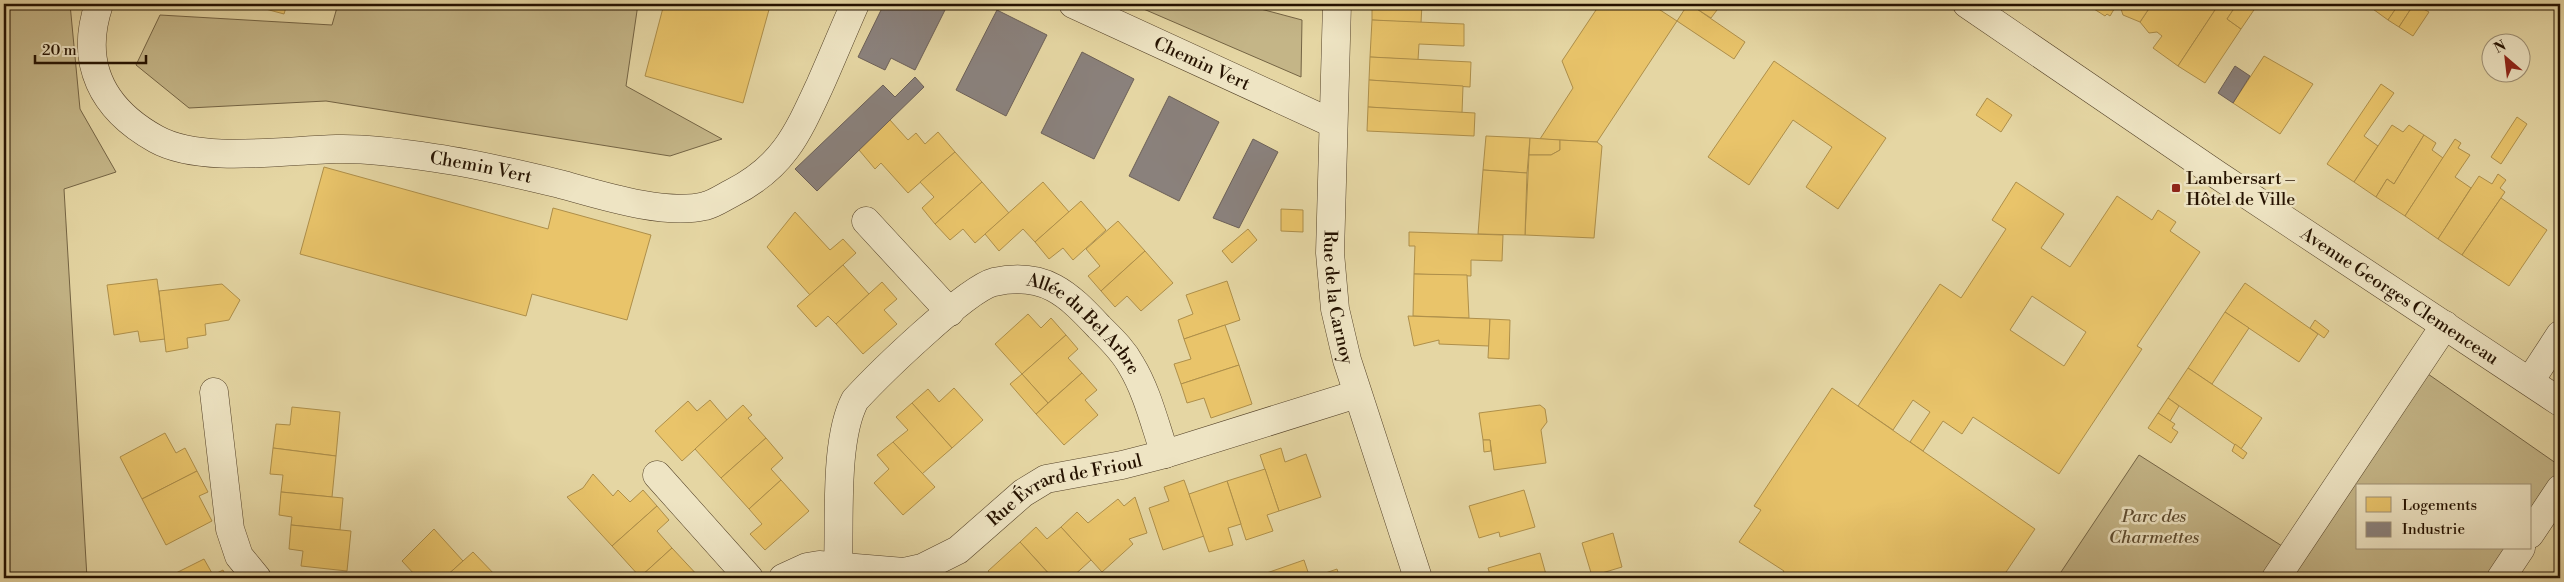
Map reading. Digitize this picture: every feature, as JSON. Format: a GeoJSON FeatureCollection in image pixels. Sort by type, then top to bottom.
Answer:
{"type":"FeatureCollection","features":[{"type":"Feature","properties":{"kind":"street","name":"Chemin Vert"},"geometry":{"type":"LineString","coordinates":[[98,4],[93,21],[91,56],[96,78],[109,99],[131,122],[157,140],[185,151],[224,153],[340,149],[434,158],[520,174],[621,200],[676,209],[706,206],[737,190],[766,171],[784,154],[798,134],[855,4]]}},
{"type":"Feature","properties":{"kind":"street","name":"Chemin Vert"},"geometry":{"type":"LineString","coordinates":[[1073,4],[1332,122]]}},
{"type":"Feature","properties":{"kind":"street","name":"Rue de la Carnoy"},"geometry":{"type":"LineString","coordinates":[[1337,4],[1332,122],[1330,270],[1340,331],[1357,394],[1418,578]]}},
{"type":"Feature","properties":{"kind":"street","name":"Avenue Georges Clemenceau"},"geometry":{"type":"LineString","coordinates":[[1967,4],[2216,174],[2560,402]]}},
{"type":"Feature","properties":{"kind":"street"},"geometry":{"type":"LineString","coordinates":[[866,220],[950,312]]}},
{"type":"Feature","properties":{"kind":"street","name":"Allée du Bel Arbre"},"geometry":{"type":"LineString","coordinates":[[838,566],[842,441],[849,412],[855,400],[967,296],[993,282],[1020,280],[1060,290],[1070,297],[1116,344],[1132,366],[1166,454]]}},
{"type":"Feature","properties":{"kind":"street"},"geometry":{"type":"LineString","coordinates":[[2276,578],[2445,325]]}},
{"type":"Feature","properties":{"kind":"street"},"geometry":{"type":"LineString","coordinates":[[2530,381],[2560,335]]}},
{"type":"Feature","properties":{"kind":"street"},"geometry":{"type":"LineString","coordinates":[[214,392],[230,529],[239,556],[257,578]]}},
{"type":"Feature","properties":{"kind":"street","name":"Rue Évrard de Frioul"},"geometry":{"type":"LineString","coordinates":[[783,578],[807,566],[838,566],[904,575],[935,563],[958,550],[1023,493],[1046,479],[1122,465],[1166,454],[1357,394]]}},
{"type":"Feature","properties":{"kind":"street"},"geometry":{"type":"LineString","coordinates":[[657,475],[749,578]]}},
{"type":"Feature","properties":{"kind":"street"},"geometry":{"type":"LineString","coordinates":[[2532,531],[2560,489]]}},
{"type":"Feature","properties":{"kind":"street"},"geometry":{"type":"LineString","coordinates":[[2501,578],[2520,550]]}},
{"type":"Feature","properties":{"kind":"green space"},"geometry":{"type":"Polygon","coordinates":[[[4,4],[70,4],[80,109],[116,172],[64,189],[87,578],[4,578],[4,4]]]}},
{"type":"Feature","properties":{"kind":"green space"},"geometry":{"type":"Polygon","coordinates":[[[338,4],[638,4],[626,86],[722,139],[670,156],[326,101],[189,108],[136,65],[160,15],[332,25],[338,4]]]}},
{"type":"Feature","properties":{"kind":"green space"},"geometry":{"type":"Polygon","coordinates":[[[1132,4],[1242,4],[1302,20],[1301,77],[1132,4]]]}},
{"type":"Feature","properties":{"kind":"green space","name":"Parc des Charmettes"},"geometry":{"type":"Polygon","coordinates":[[[2428,374],[2560,466],[2560,472],[2532,512],[2532,484],[2356,484],[2356,550],[2506,550],[2487,578],[2057,578],[2139,455],[2304,560],[2428,374]]]}},
{"type":"Feature","properties":{"kind":"building: Logements"},"geometry":{"type":"Polygon","coordinates":[[[247,4],[287,4],[284,14],[247,4]]]}},
{"type":"Feature","properties":{"kind":"building: Logements"},"geometry":{"type":"Polygon","coordinates":[[[664,4],[761,4],[770,6],[743,103],[645,76],[664,4]]]}},
{"type":"Feature","properties":{"kind":"building: Logements"},"geometry":{"type":"Polygon","coordinates":[[[1372,4],[1422,4],[1421,23],[1372,20],[1372,4]]]}},
{"type":"Feature","properties":{"kind":"building: Logements"},"geometry":{"type":"Polygon","coordinates":[[[1600,4],[1660,4],[1657,8],[1677,21],[1597,142],[1540,139],[1573,88],[1562,61],[1600,4]]]}},
{"type":"Feature","properties":{"kind":"building: Logements"},"geometry":{"type":"Polygon","coordinates":[[[1688,4],[1696,4],[1694,7],[1745,42],[1734,59],[1677,21],[1688,4]]]}},
{"type":"Feature","properties":{"kind":"building: Logements"},"geometry":{"type":"Polygon","coordinates":[[[1696,4],[1716,4],[1720,6],[1711,18],[1694,7],[1696,4]]]}},
{"type":"Feature","properties":{"kind":"building: Logements"},"geometry":{"type":"Polygon","coordinates":[[[2152,4],[2219,4],[2178,66],[2153,48],[2162,36],[2157,32],[2149,33],[2140,22],[2152,4]]]}},
{"type":"Feature","properties":{"kind":"building: Logements"},"geometry":{"type":"Polygon","coordinates":[[[2152,4],[2140,22],[2123,15],[2121,9],[2116,6],[2110,16],[2107,14],[2105,16],[2094,9],[2096,6],[2093,5],[2152,4]]]}},
{"type":"Feature","properties":{"kind":"building: Logements"},"geometry":{"type":"Polygon","coordinates":[[[2219,4],[2237,4],[2227,19],[2241,29],[2205,83],[2178,66],[2219,4]]]}},
{"type":"Feature","properties":{"kind":"building: Logements"},"geometry":{"type":"Polygon","coordinates":[[[2237,4],[2258,4],[2241,29],[2227,19],[2237,4]]]}},
{"type":"Feature","properties":{"kind":"building: Logements"},"geometry":{"type":"Polygon","coordinates":[[[2366,4],[2399,4],[2388,20],[2366,4]]]}},
{"type":"Feature","properties":{"kind":"building: Logements"},"geometry":{"type":"Polygon","coordinates":[[[2399,4],[2414,4],[2399,27],[2388,20],[2399,4]]]}},
{"type":"Feature","properties":{"kind":"building: Logements"},"geometry":{"type":"Polygon","coordinates":[[[2414,4],[2429,12],[2413,36],[2399,27],[2414,4]]]}},
{"type":"Feature","properties":{"kind":"building: Logements"},"geometry":{"type":"Polygon","coordinates":[[[1372,20],[1464,24],[1464,46],[1419,44],[1418,60],[1370,57],[1372,20]]]}},
{"type":"Feature","properties":{"kind":"building: Logements"},"geometry":{"type":"Polygon","coordinates":[[[2264,56],[2313,84],[2280,134],[2233,103],[2264,56]]]}},
{"type":"Feature","properties":{"kind":"building: Logements"},"geometry":{"type":"Polygon","coordinates":[[[1370,57],[1471,62],[1470,87],[1369,80],[1370,57]]]}},
{"type":"Feature","properties":{"kind":"building: Logements"},"geometry":{"type":"Polygon","coordinates":[[[1774,61],[1886,138],[1838,209],[1806,187],[1832,147],[1793,120],[1749,185],[1708,157],[1774,61]]]}},
{"type":"Feature","properties":{"kind":"building: Logements"},"geometry":{"type":"Polygon","coordinates":[[[1369,80],[1463,86],[1462,113],[1368,107],[1369,80]]]}},
{"type":"Feature","properties":{"kind":"building: Logements"},"geometry":{"type":"Polygon","coordinates":[[[2381,84],[2394,93],[2364,136],[2378,146],[2354,182],[2327,164],[2381,84]]]}},
{"type":"Feature","properties":{"kind":"building: Logements"},"geometry":{"type":"Polygon","coordinates":[[[1987,98],[2012,115],[2001,132],[1976,115],[1987,98]]]}},
{"type":"Feature","properties":{"kind":"building: Logements"},"geometry":{"type":"Polygon","coordinates":[[[1368,107],[1475,113],[1474,136],[1367,131],[1368,107]]]}},
{"type":"Feature","properties":{"kind":"building: Logements"},"geometry":{"type":"Polygon","coordinates":[[[2517,117],[2527,124],[2501,164],[2491,157],[2517,117]]]}},
{"type":"Feature","properties":{"kind":"building: Logements"},"geometry":{"type":"Polygon","coordinates":[[[890,120],[908,140],[916,133],[925,144],[938,132],[955,152],[908,193],[881,163],[875,169],[859,150],[890,120]]]}},
{"type":"Feature","properties":{"kind":"building: Logements"},"geometry":{"type":"Polygon","coordinates":[[[2392,125],[2403,132],[2409,125],[2424,135],[2394,184],[2387,179],[2376,197],[2354,182],[2392,125]]]}},
{"type":"Feature","properties":{"kind":"building: Logements"},"geometry":{"type":"Polygon","coordinates":[[[2424,135],[2436,143],[2432,150],[2443,158],[2405,216],[2376,197],[2387,179],[2394,184],[2424,135]]]}},
{"type":"Feature","properties":{"kind":"building: Logements"},"geometry":{"type":"Polygon","coordinates":[[[1486,136],[1530,138],[1527,173],[1483,170],[1486,136]]]}},
{"type":"Feature","properties":{"kind":"building: Logements"},"geometry":{"type":"Polygon","coordinates":[[[1530,138],[1560,140],[1560,150],[1551,155],[1529,155],[1530,138]]]}},
{"type":"Feature","properties":{"kind":"building: Logements"},"geometry":{"type":"Polygon","coordinates":[[[2455,139],[2461,143],[2458,148],[2470,155],[2455,177],[2471,188],[2438,239],[2405,216],[2455,139]]]}},
{"type":"Feature","properties":{"kind":"building: Logements"},"geometry":{"type":"Polygon","coordinates":[[[1560,140],[1597,142],[1602,146],[1594,238],[1525,235],[1529,155],[1551,155],[1560,150],[1560,140]]]}},
{"type":"Feature","properties":{"kind":"building: Logements"},"geometry":{"type":"Polygon","coordinates":[[[955,152],[982,182],[935,224],[922,208],[934,197],[920,182],[955,152]]]}},
{"type":"Feature","properties":{"kind":"building: Logements"},"geometry":{"type":"Polygon","coordinates":[[[324,167],[548,229],[553,208],[651,235],[627,320],[532,294],[526,316],[300,254],[324,167]]]}},
{"type":"Feature","properties":{"kind":"building: Logements"},"geometry":{"type":"Polygon","coordinates":[[[1483,170],[1527,173],[1525,235],[1478,234],[1483,170]]]}},
{"type":"Feature","properties":{"kind":"building: Logements"},"geometry":{"type":"Polygon","coordinates":[[[2498,174],[2506,180],[2500,188],[2505,192],[2462,255],[2438,239],[2479,176],[2492,184],[2498,174]]]}},
{"type":"Feature","properties":{"kind":"building: Logements"},"geometry":{"type":"Polygon","coordinates":[[[982,182],[1009,213],[975,243],[963,229],[950,240],[935,224],[982,182]]]}},
{"type":"Feature","properties":{"kind":"building: Logements"},"geometry":{"type":"Polygon","coordinates":[[[1043,182],[1069,212],[1035,242],[1023,229],[999,251],[985,234],[1043,182]]]}},
{"type":"Feature","properties":{"kind":"building: Logements"},"geometry":{"type":"Polygon","coordinates":[[[2016,182],[2064,214],[2041,248],[2070,267],[2117,196],[2152,220],[2158,210],[2176,222],[2170,231],[2200,252],[2137,346],[2142,349],[2059,474],[1973,417],[1962,434],[1943,421],[1923,451],[1910,442],[1930,412],[1913,400],[1893,430],[1858,406],[1940,284],[1961,298],[2006,229],[1992,220],[2016,182]],[[2032,296],[2010,330],[2064,366],[2086,332],[2032,296]]]}},
{"type":"Feature","properties":{"kind":"building: Logements"},"geometry":{"type":"Polygon","coordinates":[[[2501,198],[2547,230],[2509,286],[2462,255],[2501,198]]]}},
{"type":"Feature","properties":{"kind":"building: Logements"},"geometry":{"type":"Polygon","coordinates":[[[1081,201],[1106,230],[1073,260],[1063,248],[1049,259],[1035,242],[1081,201]]]}},
{"type":"Feature","properties":{"kind":"building: Logements"},"geometry":{"type":"Polygon","coordinates":[[[1281,209],[1303,210],[1303,232],[1281,231],[1281,209]]]}},
{"type":"Feature","properties":{"kind":"building: Logements"},"geometry":{"type":"Polygon","coordinates":[[[795,212],[830,250],[843,239],[856,253],[810,295],[767,247],[795,212]]]}},
{"type":"Feature","properties":{"kind":"building: Logements"},"geometry":{"type":"Polygon","coordinates":[[[1118,221],[1145,251],[1101,291],[1088,276],[1100,266],[1086,249],[1118,221]]]}},
{"type":"Feature","properties":{"kind":"building: Logements"},"geometry":{"type":"Polygon","coordinates":[[[1248,229],[1257,240],[1232,263],[1222,251],[1248,229]]]}},
{"type":"Feature","properties":{"kind":"building: Logements"},"geometry":{"type":"Polygon","coordinates":[[[1409,232],[1503,235],[1502,261],[1471,260],[1471,276],[1414,274],[1415,246],[1409,246],[1409,232]]]}},
{"type":"Feature","properties":{"kind":"building: Logements"},"geometry":{"type":"Polygon","coordinates":[[[1145,251],[1173,283],[1141,311],[1127,296],[1115,307],[1101,291],[1145,251]]]}},
{"type":"Feature","properties":{"kind":"building: Logements"},"geometry":{"type":"Polygon","coordinates":[[[843,265],[869,294],[836,324],[828,316],[816,327],[797,306],[843,265]]]}},
{"type":"Feature","properties":{"kind":"building: Logements"},"geometry":{"type":"Polygon","coordinates":[[[1414,274],[1467,275],[1469,318],[1413,316],[1414,274]]]}},
{"type":"Feature","properties":{"kind":"building: Logements"},"geometry":{"type":"Polygon","coordinates":[[[157,279],[165,339],[140,342],[138,331],[114,335],[107,285],[157,279]]]}},
{"type":"Feature","properties":{"kind":"building: Logements"},"geometry":{"type":"Polygon","coordinates":[[[1227,281],[1240,320],[1184,339],[1178,320],[1193,314],[1186,295],[1227,281]]]}},
{"type":"Feature","properties":{"kind":"building: Logements"},"geometry":{"type":"Polygon","coordinates":[[[882,282],[897,299],[884,310],[897,324],[863,354],[836,324],[882,282]]]}},
{"type":"Feature","properties":{"kind":"building: Logements"},"geometry":{"type":"Polygon","coordinates":[[[2245,283],[2318,334],[2299,362],[2225,312],[2245,283]]]}},
{"type":"Feature","properties":{"kind":"building: Logements"},"geometry":{"type":"Polygon","coordinates":[[[222,284],[240,300],[229,320],[205,324],[206,335],[187,338],[188,348],[166,352],[159,291],[222,284]]]}},
{"type":"Feature","properties":{"kind":"building: Logements"},"geometry":{"type":"Polygon","coordinates":[[[2225,312],[2249,328],[2212,384],[2188,368],[2225,312]]]}},
{"type":"Feature","properties":{"kind":"building: Logements"},"geometry":{"type":"Polygon","coordinates":[[[1028,314],[1041,328],[1051,318],[1066,335],[1022,374],[995,344],[1028,314]]]}},
{"type":"Feature","properties":{"kind":"building: Logements"},"geometry":{"type":"Polygon","coordinates":[[[1408,316],[1490,319],[1489,346],[1439,344],[1439,340],[1414,346],[1408,316]]]}},
{"type":"Feature","properties":{"kind":"building: Logements"},"geometry":{"type":"Polygon","coordinates":[[[1490,319],[1510,320],[1509,359],[1488,358],[1490,319]]]}},
{"type":"Feature","properties":{"kind":"building: Logements"},"geometry":{"type":"Polygon","coordinates":[[[2315,320],[2329,331],[2324,338],[2310,328],[2315,320]]]}},
{"type":"Feature","properties":{"kind":"building: Logements"},"geometry":{"type":"Polygon","coordinates":[[[1225,325],[1239,365],[1181,384],[1174,364],[1191,359],[1184,339],[1225,325]]]}},
{"type":"Feature","properties":{"kind":"building: Logements"},"geometry":{"type":"Polygon","coordinates":[[[1066,335],[1078,349],[1068,358],[1082,373],[1048,403],[1022,374],[1066,335]]]}},
{"type":"Feature","properties":{"kind":"building: Logements"},"geometry":{"type":"Polygon","coordinates":[[[1239,365],[1252,404],[1211,418],[1204,398],[1187,403],[1181,384],[1239,365]]]}},
{"type":"Feature","properties":{"kind":"building: Logements"},"geometry":{"type":"Polygon","coordinates":[[[2188,368],[2262,418],[2241,449],[2168,398],[2188,368]]]}},
{"type":"Feature","properties":{"kind":"building: Logements"},"geometry":{"type":"Polygon","coordinates":[[[1082,373],[1097,390],[1085,400],[1098,415],[1064,445],[1036,414],[1082,373]]]}},
{"type":"Feature","properties":{"kind":"building: Logements"},"geometry":{"type":"Polygon","coordinates":[[[1022,374],[1048,403],[1036,414],[1010,384],[1022,374]]]}},
{"type":"Feature","properties":{"kind":"building: Logements"},"geometry":{"type":"Polygon","coordinates":[[[954,388],[983,420],[952,448],[912,403],[928,389],[939,402],[954,388]]]}},
{"type":"Feature","properties":{"kind":"building: Logements"},"geometry":{"type":"Polygon","coordinates":[[[1832,388],[2035,529],[2002,578],[1779,578],[1784,571],[1739,542],[1761,510],[1754,506],[1832,388]]]}},
{"type":"Feature","properties":{"kind":"building: Logements"},"geometry":{"type":"Polygon","coordinates":[[[2168,398],[2179,406],[2170,421],[2158,413],[2168,398]]]}},
{"type":"Feature","properties":{"kind":"building: Logements"},"geometry":{"type":"Polygon","coordinates":[[[710,400],[727,420],[682,461],[655,431],[688,401],[697,411],[710,400]]]}},
{"type":"Feature","properties":{"kind":"building: Logements"},"geometry":{"type":"Polygon","coordinates":[[[912,403],[952,448],[922,474],[893,442],[908,430],[896,417],[912,403]]]}},
{"type":"Feature","properties":{"kind":"building: Logements"},"geometry":{"type":"Polygon","coordinates":[[[743,405],[752,415],[748,418],[766,438],[721,478],[695,449],[743,405]]]}},
{"type":"Feature","properties":{"kind":"building: Logements"},"geometry":{"type":"Polygon","coordinates":[[[1540,405],[1545,409],[1547,422],[1541,430],[1546,463],[1494,470],[1490,440],[1483,440],[1479,413],[1540,405]]]}},
{"type":"Feature","properties":{"kind":"building: Logements"},"geometry":{"type":"Polygon","coordinates":[[[292,407],[340,412],[336,456],[273,448],[276,424],[290,425],[292,407]]]}},
{"type":"Feature","properties":{"kind":"building: Logements"},"geometry":{"type":"Polygon","coordinates":[[[2158,413],[2175,424],[2172,428],[2178,432],[2171,443],[2148,428],[2158,413]]]}},
{"type":"Feature","properties":{"kind":"building: Logements"},"geometry":{"type":"Polygon","coordinates":[[[165,433],[176,453],[185,448],[197,471],[142,499],[120,457],[165,433]]]}},
{"type":"Feature","properties":{"kind":"building: Logements"},"geometry":{"type":"Polygon","coordinates":[[[766,438],[783,458],[771,469],[781,480],[749,509],[721,478],[766,438]]]}},
{"type":"Feature","properties":{"kind":"building: Logements"},"geometry":{"type":"Polygon","coordinates":[[[1483,440],[1490,440],[1491,451],[1484,452],[1483,440]]]}},
{"type":"Feature","properties":{"kind":"building: Logements"},"geometry":{"type":"Polygon","coordinates":[[[893,442],[935,487],[903,515],[874,483],[889,469],[877,455],[893,442]]]}},
{"type":"Feature","properties":{"kind":"building: Logements"},"geometry":{"type":"Polygon","coordinates":[[[2235,444],[2247,453],[2243,459],[2232,451],[2235,444]]]}},
{"type":"Feature","properties":{"kind":"building: Logements"},"geometry":{"type":"Polygon","coordinates":[[[273,448],[336,456],[332,497],[281,492],[283,475],[270,474],[273,448]]]}},
{"type":"Feature","properties":{"kind":"building: Logements"},"geometry":{"type":"Polygon","coordinates":[[[1281,448],[1285,462],[1306,454],[1321,497],[1279,511],[1260,455],[1281,448]]]}},
{"type":"Feature","properties":{"kind":"building: Logements"},"geometry":{"type":"Polygon","coordinates":[[[1265,469],[1279,511],[1267,515],[1273,531],[1246,540],[1227,481],[1265,469]]]}},
{"type":"Feature","properties":{"kind":"building: Logements"},"geometry":{"type":"Polygon","coordinates":[[[197,471],[208,492],[199,496],[212,521],[166,545],[142,499],[197,471]]]}},
{"type":"Feature","properties":{"kind":"building: Logements"},"geometry":{"type":"Polygon","coordinates":[[[593,474],[613,496],[618,490],[630,502],[643,490],[657,506],[612,546],[567,497],[583,488],[593,474]]]}},
{"type":"Feature","properties":{"kind":"building: Logements"},"geometry":{"type":"Polygon","coordinates":[[[781,480],[809,511],[765,550],[750,534],[762,524],[749,509],[781,480]]]}},
{"type":"Feature","properties":{"kind":"building: Logements"},"geometry":{"type":"Polygon","coordinates":[[[1184,480],[1204,536],[1163,550],[1149,508],[1169,501],[1164,487],[1184,480]]]}},
{"type":"Feature","properties":{"kind":"building: Logements"},"geometry":{"type":"Polygon","coordinates":[[[1227,481],[1241,524],[1228,528],[1233,545],[1209,552],[1189,494],[1227,481]]]}},
{"type":"Feature","properties":{"kind":"building: Logements"},"geometry":{"type":"Polygon","coordinates":[[[1524,490],[1535,527],[1500,537],[1499,532],[1479,538],[1469,506],[1524,490]]]}},
{"type":"Feature","properties":{"kind":"building: Logements"},"geometry":{"type":"Polygon","coordinates":[[[281,492],[343,498],[340,530],[291,525],[292,517],[279,515],[281,492]]]}},
{"type":"Feature","properties":{"kind":"building: Logements"},"geometry":{"type":"Polygon","coordinates":[[[1135,497],[1147,533],[1129,539],[1133,544],[1102,572],[1061,527],[1077,512],[1088,523],[1118,499],[1124,506],[1135,497]]]}},
{"type":"Feature","properties":{"kind":"building: Logements"},"geometry":{"type":"Polygon","coordinates":[[[657,506],[669,520],[657,531],[672,548],[640,577],[612,546],[657,506]]]}},
{"type":"Feature","properties":{"kind":"building: Logements"},"geometry":{"type":"Polygon","coordinates":[[[291,525],[351,531],[347,571],[301,566],[303,551],[289,549],[291,525]]]}},
{"type":"Feature","properties":{"kind":"building: Logements"},"geometry":{"type":"Polygon","coordinates":[[[1036,527],[1047,539],[1061,527],[1091,560],[1071,578],[1053,578],[1020,542],[1036,527]]]}},
{"type":"Feature","properties":{"kind":"building: Logements"},"geometry":{"type":"Polygon","coordinates":[[[434,529],[463,561],[444,578],[414,578],[416,576],[402,561],[434,529]]]}},
{"type":"Feature","properties":{"kind":"building: Logements"},"geometry":{"type":"Polygon","coordinates":[[[1613,533],[1622,567],[1592,576],[1582,543],[1613,533]]]}},
{"type":"Feature","properties":{"kind":"building: Logements"},"geometry":{"type":"Polygon","coordinates":[[[1020,542],[1049,574],[1044,578],[994,578],[988,571],[1020,542]]]}},
{"type":"Feature","properties":{"kind":"building: Logements"},"geometry":{"type":"Polygon","coordinates":[[[672,548],[700,578],[640,577],[672,548]]]}},
{"type":"Feature","properties":{"kind":"building: Logements"},"geometry":{"type":"Polygon","coordinates":[[[473,552],[498,578],[444,578],[463,561],[473,552]]]}},
{"type":"Feature","properties":{"kind":"building: Logements"},"geometry":{"type":"Polygon","coordinates":[[[1540,553],[1547,578],[1491,578],[1488,568],[1540,553]]]}},
{"type":"Feature","properties":{"kind":"building: Logements"},"geometry":{"type":"Polygon","coordinates":[[[204,559],[213,575],[223,570],[227,578],[166,578],[204,559]]]}},
{"type":"Feature","properties":{"kind":"building: Logements"},"geometry":{"type":"Polygon","coordinates":[[[1304,560],[1310,578],[1259,578],[1258,576],[1304,560]]]}},
{"type":"Feature","properties":{"kind":"building: Logements"},"geometry":{"type":"Polygon","coordinates":[[[1337,569],[1340,578],[1311,578],[1337,569]]]}},
{"type":"Feature","properties":{"kind":"building: Industrie"},"geometry":{"type":"Polygon","coordinates":[[[884,4],[948,4],[915,70],[891,58],[885,70],[858,57],[884,4]]]}},
{"type":"Feature","properties":{"kind":"building: Industrie"},"geometry":{"type":"Polygon","coordinates":[[[997,10],[1047,35],[1006,116],[956,90],[997,10]]]}},
{"type":"Feature","properties":{"kind":"building: Industrie"},"geometry":{"type":"Polygon","coordinates":[[[1082,52],[1134,79],[1094,159],[1041,133],[1082,52]]]}},
{"type":"Feature","properties":{"kind":"building: Industrie"},"geometry":{"type":"Polygon","coordinates":[[[2235,66],[2250,76],[2233,103],[2218,93],[2235,66]]]}},
{"type":"Feature","properties":{"kind":"building: Industrie"},"geometry":{"type":"Polygon","coordinates":[[[915,77],[924,87],[817,191],[795,169],[883,85],[895,97],[915,77]]]}},
{"type":"Feature","properties":{"kind":"building: Industrie"},"geometry":{"type":"Polygon","coordinates":[[[1169,96],[1219,122],[1179,201],[1129,176],[1169,96]]]}},
{"type":"Feature","properties":{"kind":"building: Industrie"},"geometry":{"type":"Polygon","coordinates":[[[1253,139],[1278,152],[1239,228],[1213,218],[1253,139]]]}},
{"type":"Feature","properties":{"kind":"place","name":"Lambersart – Hôtel de Ville"},"geometry":{"type":"Point","coordinates":[2176,188]}}]}
